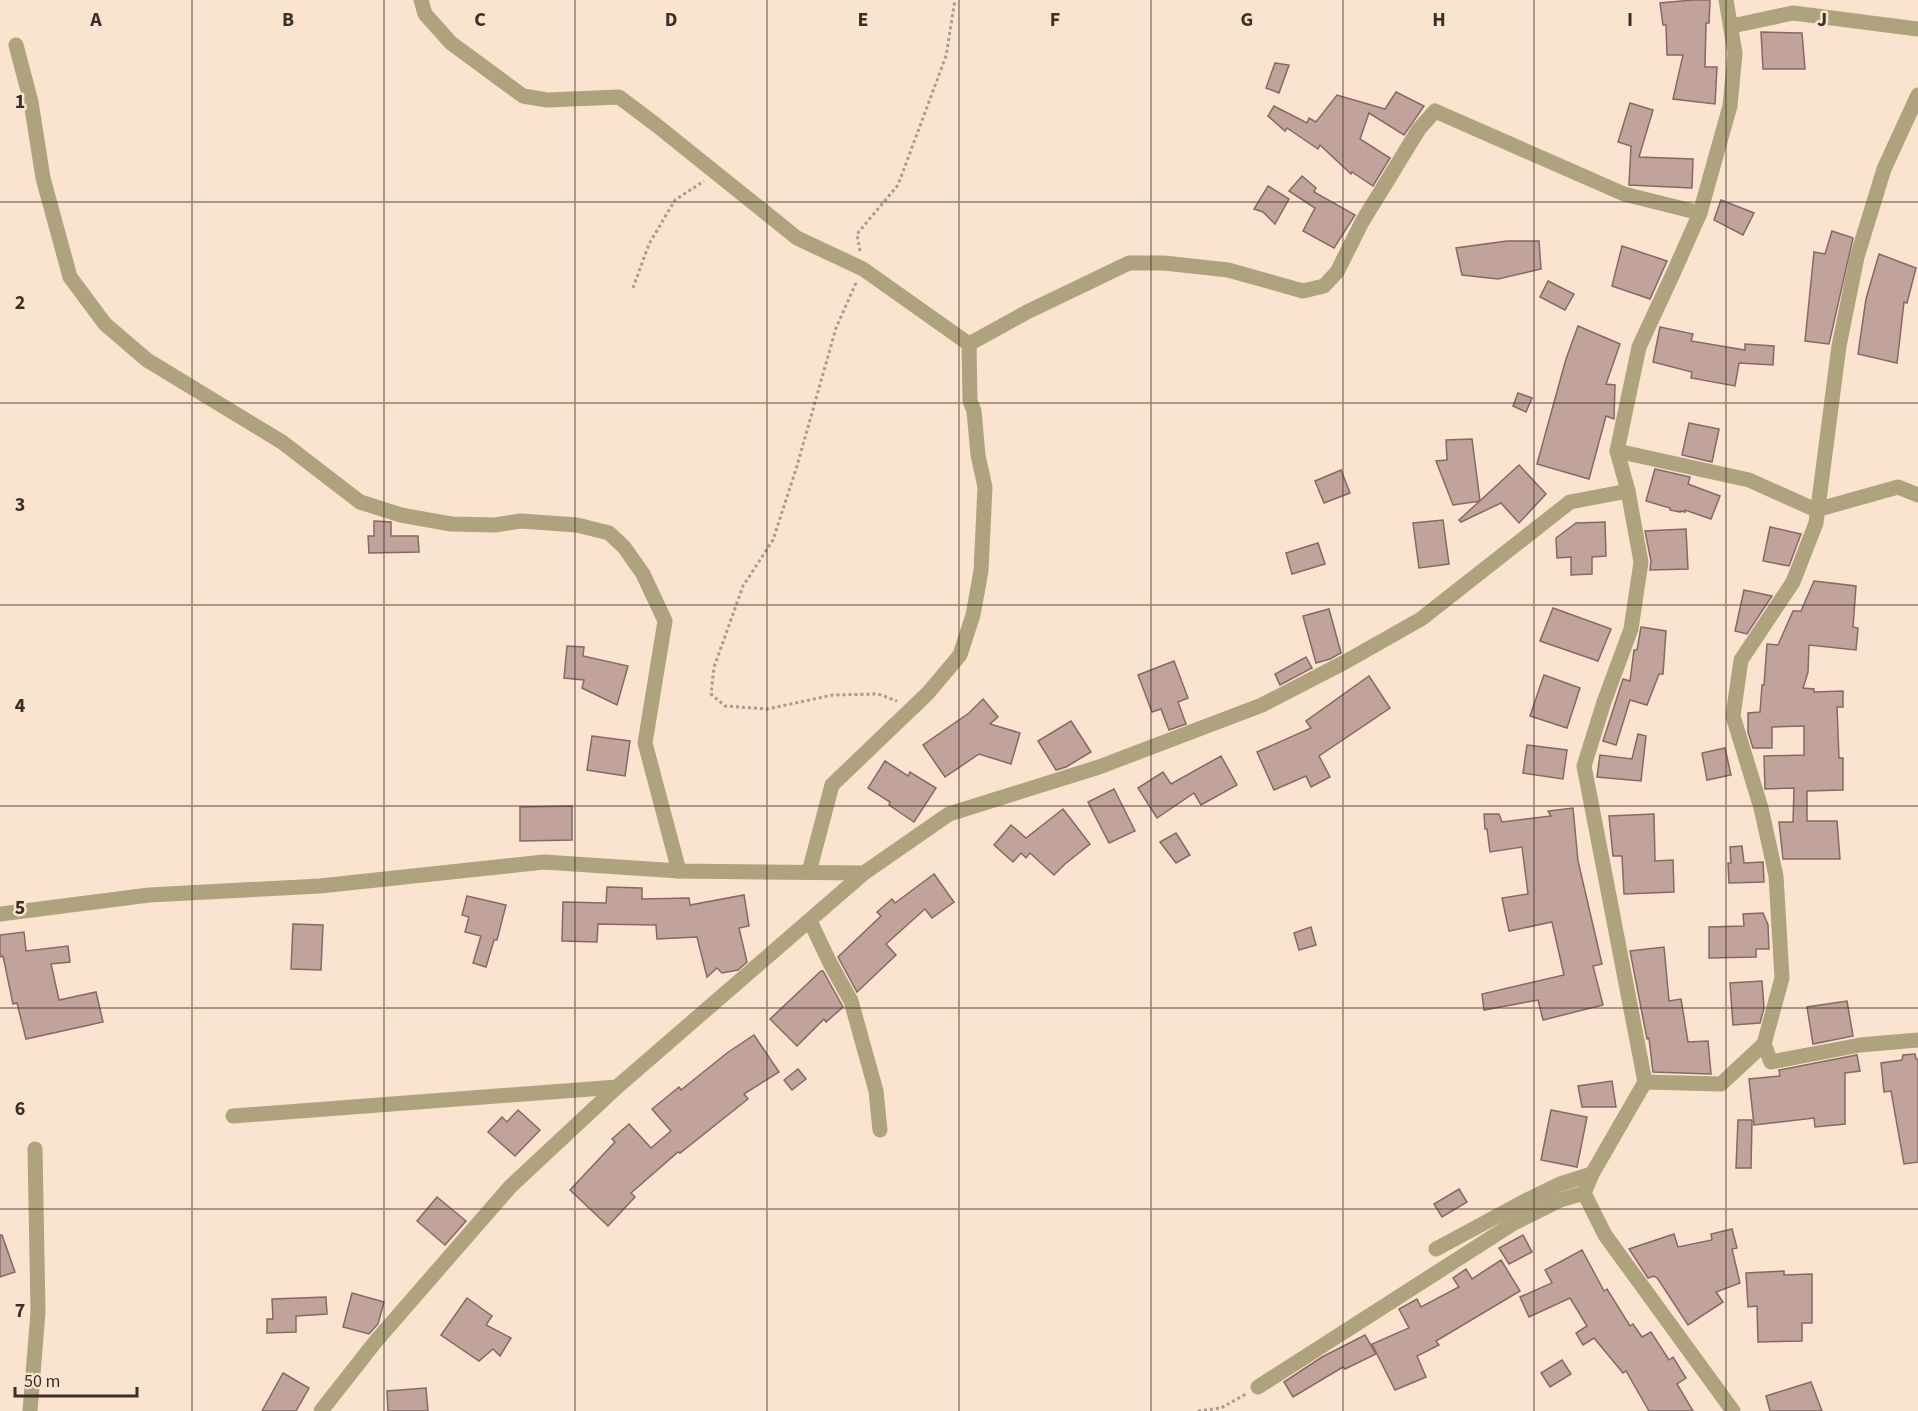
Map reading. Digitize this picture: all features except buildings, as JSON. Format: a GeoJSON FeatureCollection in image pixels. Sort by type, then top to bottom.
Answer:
{"type":"FeatureCollection","features":[{"type":"Feature","properties":{"kind":"street"},"geometry":{"type":"LineString","coordinates":[[421,0],[425,14],[451,43],[523,96],[547,100],[619,97],[797,238],[863,269],[969,344]]}},
{"type":"Feature","properties":{"kind":"street"},"geometry":{"type":"LineString","coordinates":[[1726,0],[1735,53],[1730,106],[1700,213],[1638,346],[1617,451],[1628,490],[1641,562],[1631,629],[1604,702],[1584,766],[1645,1082],[1592,1174],[1584,1193],[1605,1235],[1733,1411]]}},
{"type":"Feature","properties":{"kind":"street"},"geometry":{"type":"LineString","coordinates":[[1732,26],[1793,13],[1918,28]]}},
{"type":"Feature","properties":{"kind":"street"},"geometry":{"type":"LineString","coordinates":[[16,45],[31,102],[43,178],[70,277],[105,324],[147,360],[282,442],[360,502],[401,515],[451,524],[495,525],[521,521],[577,525],[609,533],[624,547],[643,574],[665,621],[645,743],[679,871]]}},
{"type":"Feature","properties":{"kind":"street"},"geometry":{"type":"LineString","coordinates":[[1645,1082],[1721,1084],[1764,1044],[1782,978],[1776,876],[1761,808],[1733,716],[1741,660],[1793,582],[1816,523],[1839,346],[1857,256],[1884,169],[1918,95]]}},
{"type":"Feature","properties":{"kind":"street"},"geometry":{"type":"LineString","coordinates":[[969,344],[1027,312],[1129,263],[1164,263],[1228,270],[1303,291],[1324,286],[1337,272],[1362,222],[1419,129],[1436,111],[1624,194],[1700,213]]}},
{"type":"Feature","properties":{"kind":"street"},"geometry":{"type":"LineString","coordinates":[[809,872],[832,785],[913,706],[960,655],[973,615],[981,571],[985,487],[978,455],[974,411],[970,401],[969,344]]}},
{"type":"Feature","properties":{"kind":"street"},"geometry":{"type":"LineString","coordinates":[[1617,451],[1749,480],[1816,510],[1898,487],[1918,495]]}},
{"type":"Feature","properties":{"kind":"street"},"geometry":{"type":"LineString","coordinates":[[321,1411],[376,1341],[510,1187],[617,1087],[864,873],[949,814],[1100,767],[1262,705],[1421,619],[1570,502],[1628,490]]}},
{"type":"Feature","properties":{"kind":"street"},"geometry":{"type":"LineString","coordinates":[[0,914],[149,895],[320,885],[544,862],[679,871],[864,873]]}},
{"type":"Feature","properties":{"kind":"street"},"geometry":{"type":"LineString","coordinates":[[810,921],[851,1001],[876,1091],[880,1130]]}},
{"type":"Feature","properties":{"kind":"street"},"geometry":{"type":"LineString","coordinates":[[1764,1044],[1771,1062],[1860,1045],[1918,1040]]}},
{"type":"Feature","properties":{"kind":"street"},"geometry":{"type":"LineString","coordinates":[[233,1116],[617,1087]]}},
{"type":"Feature","properties":{"kind":"street"},"geometry":{"type":"LineString","coordinates":[[30,1411],[38,1312],[35,1149]]}},
{"type":"Feature","properties":{"kind":"street"},"geometry":{"type":"LineString","coordinates":[[1436,1249],[1560,1184],[1592,1174]]}},
{"type":"Feature","properties":{"kind":"street"},"geometry":{"type":"LineString","coordinates":[[1258,1387],[1514,1223],[1560,1200],[1584,1193]]}},
{"type":"Feature","properties":{"kind":"path"},"geometry":{"type":"LineString","coordinates":[[913,706],[878,694],[832,695],[767,710],[725,706],[711,694],[714,667],[743,586],[773,540],[837,328],[863,269],[858,234],[898,185],[946,56],[955,0]]}},
{"type":"Feature","properties":{"kind":"path"},"geometry":{"type":"LineString","coordinates":[[633,288],[649,244],[675,200],[716,174]]}},
{"type":"Feature","properties":{"kind":"path"},"geometry":{"type":"LineString","coordinates":[[1198,1411],[1221,1408],[1258,1387]]}}]}
